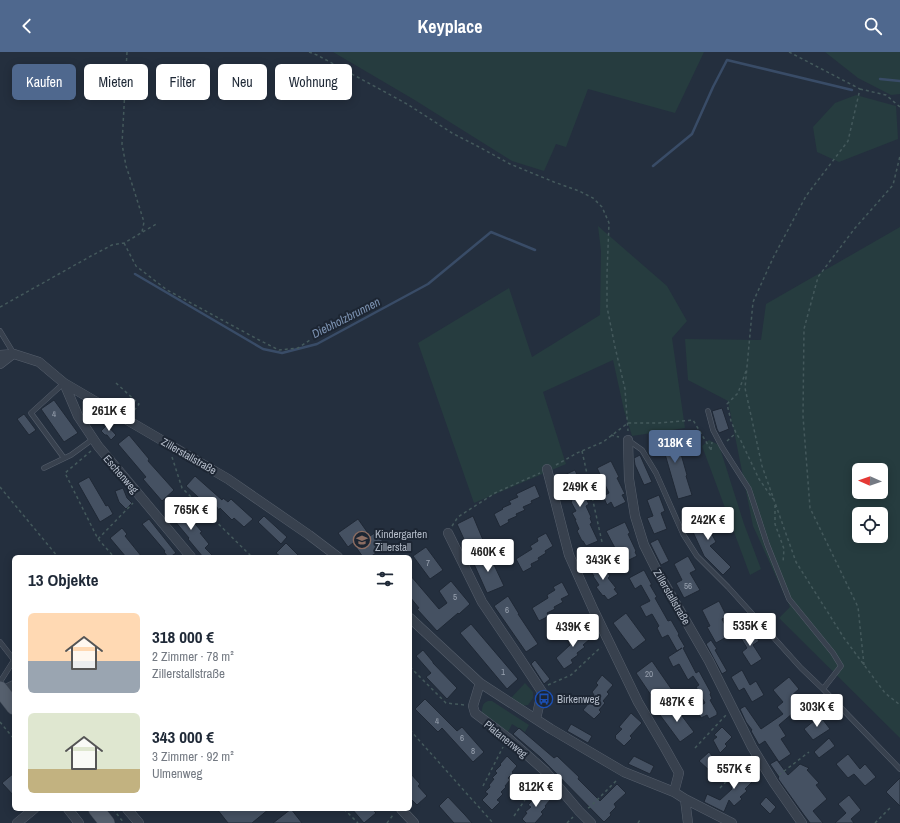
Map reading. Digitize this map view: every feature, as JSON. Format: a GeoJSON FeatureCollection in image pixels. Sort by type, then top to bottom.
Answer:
{"type":"FeatureCollection","features":[{"type":"Feature","properties":{"kind":"main road"},"geometry":{"type":"LineString","coordinates":[[4,687],[12,703]]}},
{"type":"Feature","properties":{"kind":"main road"},"geometry":{"type":"LineString","coordinates":[[98,811],[107,823]]}},
{"type":"Feature","properties":{"kind":"street","name":"Zillerstallstraße"},"geometry":{"type":"LineString","coordinates":[[0,355],[14,354],[39,362],[64,383],[228,479],[335,555]]}},
{"type":"Feature","properties":{"kind":"street"},"geometry":{"type":"LineString","coordinates":[[0,364],[14,354]]}},
{"type":"Feature","properties":{"kind":"street","name":"Eschenweg"},"geometry":{"type":"LineString","coordinates":[[64,383],[78,416],[95,443],[189,555]]}},
{"type":"Feature","properties":{"kind":"street","name":"Zillerstallstraße"},"geometry":{"type":"LineString","coordinates":[[628,440],[629,479],[635,516],[644,545],[656,569],[709,661],[754,751],[802,823]]}},
{"type":"Feature","properties":{"kind":"street"},"geometry":{"type":"LineString","coordinates":[[547,470],[570,554],[608,641],[638,702],[679,773],[674,792]]}},
{"type":"Feature","properties":{"kind":"street"},"geometry":{"type":"LineString","coordinates":[[448,533],[482,602],[542,692],[536,719]]}},
{"type":"Feature","properties":{"kind":"street"},"geometry":{"type":"LineString","coordinates":[[412,620],[480,683],[551,729],[624,772],[674,792],[732,823]]}},
{"type":"Feature","properties":{"kind":"street"},"geometry":{"type":"LineString","coordinates":[[473,706],[480,683]]}},
{"type":"Feature","properties":{"kind":"street","name":"Platanenweg"},"geometry":{"type":"LineString","coordinates":[[473,706],[475,713],[508,738],[545,771],[579,812],[591,823]]}},
{"type":"Feature","properties":{"kind":"street"},"geometry":{"type":"LineString","coordinates":[[685,799],[688,823]]}},
{"type":"Feature","properties":{"kind":"street"},"geometry":{"type":"LineString","coordinates":[[17,823],[32,811]]}},
{"type":"Feature","properties":{"kind":"street"},"geometry":{"type":"LineString","coordinates":[[70,811],[79,823]]}},
{"type":"Feature","properties":{"kind":"street"},"geometry":{"type":"LineString","coordinates":[[129,811],[139,823]]}},
{"type":"Feature","properties":{"kind":"street"},"geometry":{"type":"LineString","coordinates":[[397,811],[414,823]]}},
{"type":"Feature","properties":{"kind":"lane"},"geometry":{"type":"LineString","coordinates":[[0,331],[14,354]]}},
{"type":"Feature","properties":{"kind":"lane"},"geometry":{"type":"LineString","coordinates":[[64,383],[30,413],[64,458]]}},
{"type":"Feature","properties":{"kind":"lane"},"geometry":{"type":"LineString","coordinates":[[708,411],[713,430],[749,489],[767,544],[789,599],[833,653],[841,666],[823,690]]}},
{"type":"Feature","properties":{"kind":"lane"},"geometry":{"type":"LineString","coordinates":[[628,440],[642,450],[646,456],[656,473],[683,534],[697,556],[728,586],[801,668],[900,769]]}},
{"type":"Feature","properties":{"kind":"lane"},"geometry":{"type":"LineString","coordinates":[[44,468],[95,443]]}},
{"type":"Feature","properties":{"kind":"lane"},"geometry":{"type":"LineString","coordinates":[[0,642],[12,657]]}},
{"type":"Feature","properties":{"kind":"lane"},"geometry":{"type":"LineString","coordinates":[[4,687],[12,665]]}},
{"type":"Feature","properties":{"kind":"path"},"geometry":{"type":"LineString","coordinates":[[127,52],[122,144],[126,166],[144,222],[142,232]]}},
{"type":"Feature","properties":{"kind":"path"},"geometry":{"type":"LineString","coordinates":[[309,52],[407,104],[452,133],[510,164],[579,191],[593,198],[602,207],[609,222],[606,274],[608,307],[615,347],[625,389],[628,440]]}},
{"type":"Feature","properties":{"kind":"path"},"geometry":{"type":"LineString","coordinates":[[789,52],[860,89],[886,95],[900,107]]}},
{"type":"Feature","properties":{"kind":"path"},"geometry":{"type":"LineString","coordinates":[[860,89],[848,141],[806,196],[773,258],[753,302],[745,388],[762,466],[796,562],[844,638],[864,666],[885,693],[900,705]]}},
{"type":"Feature","properties":{"kind":"path"},"geometry":{"type":"LineString","coordinates":[[864,666],[858,607],[810,508],[802,416],[804,329],[818,277],[855,228],[893,185],[900,156]]}},
{"type":"Feature","properties":{"kind":"path"},"geometry":{"type":"LineString","coordinates":[[0,308],[91,256],[112,245],[124,242],[158,222]]}},
{"type":"Feature","properties":{"kind":"path"},"geometry":{"type":"LineString","coordinates":[[124,242],[136,266],[167,290],[259,340],[279,350],[298,348],[310,340]]}},
{"type":"Feature","properties":{"kind":"path"},"geometry":{"type":"LineString","coordinates":[[747,369],[738,393],[727,404],[731,421],[736,433],[760,479],[775,503],[775,524],[784,549],[782,580]]}},
{"type":"Feature","properties":{"kind":"path"},"geometry":{"type":"LineString","coordinates":[[116,383],[139,404],[127,420]]}},
{"type":"Feature","properties":{"kind":"path"},"geometry":{"type":"LineString","coordinates":[[448,533],[458,517],[495,493],[547,470],[582,451],[603,442],[628,423],[659,424],[694,420],[711,450]]}},
{"type":"Feature","properties":{"kind":"path"},"geometry":{"type":"LineString","coordinates":[[726,442],[736,433]]}},
{"type":"Feature","properties":{"kind":"path"},"geometry":{"type":"LineString","coordinates":[[95,443],[65,473],[98,539],[112,555]]}},
{"type":"Feature","properties":{"kind":"path"},"geometry":{"type":"LineString","coordinates":[[167,443],[182,488],[250,555]]}},
{"type":"Feature","properties":{"kind":"path"},"geometry":{"type":"LineString","coordinates":[[582,451],[602,542]]}},
{"type":"Feature","properties":{"kind":"path"},"geometry":{"type":"LineString","coordinates":[[0,487],[56,555]]}},
{"type":"Feature","properties":{"kind":"path"},"geometry":{"type":"LineString","coordinates":[[98,539],[140,496]]}},
{"type":"Feature","properties":{"kind":"path"},"geometry":{"type":"LineString","coordinates":[[540,688],[571,675],[608,641]]}},
{"type":"Feature","properties":{"kind":"path"},"geometry":{"type":"LineString","coordinates":[[412,669],[446,703],[473,706]]}},
{"type":"Feature","properties":{"kind":"path"},"geometry":{"type":"LineString","coordinates":[[695,748],[732,708]]}},
{"type":"Feature","properties":{"kind":"path"},"geometry":{"type":"LineString","coordinates":[[0,722],[12,737]]}},
{"type":"Feature","properties":{"kind":"path"},"geometry":{"type":"LineString","coordinates":[[412,732],[493,823]]}},
{"type":"Feature","properties":{"kind":"path"},"geometry":{"type":"LineString","coordinates":[[483,786],[508,738]]}},
{"type":"Feature","properties":{"kind":"path"},"geometry":{"type":"LineString","coordinates":[[720,788],[754,751]]}},
{"type":"Feature","properties":{"kind":"path"},"geometry":{"type":"LineString","coordinates":[[772,780],[809,752]]}},
{"type":"Feature","properties":{"kind":"path"},"geometry":{"type":"LineString","coordinates":[[514,816],[545,771]]}},
{"type":"Feature","properties":{"kind":"path"},"geometry":{"type":"LineString","coordinates":[[567,823],[579,812],[590,807],[624,772]]}},
{"type":"Feature","properties":{"kind":"path"},"geometry":{"type":"LineString","coordinates":[[875,823],[892,806]]}},
{"type":"Feature","properties":{"kind":"path"},"geometry":{"type":"LineString","coordinates":[[115,811],[124,823]]}},
{"type":"Feature","properties":{"kind":"path"},"geometry":{"type":"LineString","coordinates":[[346,811],[358,823]]}},
{"type":"Feature","properties":{"kind":"path"},"geometry":{"type":"LineString","coordinates":[[387,823],[397,811]]}},
{"type":"Feature","properties":{"kind":"green space"},"geometry":{"type":"Polygon","coordinates":[[[333,52],[704,52],[675,113],[588,89],[566,147],[556,144],[544,171],[512,161],[413,99],[333,52]]]}},
{"type":"Feature","properties":{"kind":"green space"},"geometry":{"type":"Polygon","coordinates":[[[825,52],[900,52],[900,94],[891,95],[858,78],[825,52]]]}},
{"type":"Feature","properties":{"kind":"green space"},"geometry":{"type":"Polygon","coordinates":[[[856,95],[896,106],[898,139],[839,162],[817,152],[813,127],[835,103],[856,95]]]}},
{"type":"Feature","properties":{"kind":"green space"},"geometry":{"type":"Polygon","coordinates":[[[598,226],[667,286],[687,321],[672,338],[685,428],[632,436],[624,410],[613,360],[543,392],[566,464],[474,503],[418,343],[509,288],[532,357],[600,315],[601,251],[598,226]]]}},
{"type":"Feature","properties":{"kind":"green space"},"geometry":{"type":"Polygon","coordinates":[[[900,227],[900,738],[779,618],[790,607],[753,526],[728,401],[688,380],[685,339],[761,340],[766,304],[900,227]]]}},
{"type":"Feature","properties":{"kind":"green space"},"geometry":{"type":"Polygon","coordinates":[[[709,440],[719,445],[744,524],[761,569],[750,575],[702,446],[709,440]]]}},
{"type":"Feature","properties":{"kind":"green space"},"geometry":{"type":"Polygon","coordinates":[[[525,683],[533,692],[533,698],[528,705],[521,706],[511,698],[525,683]]]}},
{"type":"Feature","properties":{"kind":"green space"},"geometry":{"type":"Polygon","coordinates":[[[488,701],[492,701],[529,725],[525,732],[512,724],[507,734],[482,713],[483,704],[488,701]]]}},
{"type":"Feature","properties":{"kind":"building"},"geometry":{"type":"Polygon","coordinates":[[[54,400],[78,433],[64,442],[41,409],[54,400]]]}},
{"type":"Feature","properties":{"kind":"building"},"geometry":{"type":"Polygon","coordinates":[[[722,408],[729,429],[719,433],[712,411],[722,408]]]}},
{"type":"Feature","properties":{"kind":"building"},"geometry":{"type":"Polygon","coordinates":[[[24,414],[36,430],[29,435],[17,419],[24,414]]]}},
{"type":"Feature","properties":{"kind":"building"},"geometry":{"type":"Polygon","coordinates":[[[107,425],[116,435],[111,440],[101,431],[107,425]]]}},
{"type":"Feature","properties":{"kind":"building"},"geometry":{"type":"Polygon","coordinates":[[[675,433],[692,495],[678,499],[665,454],[660,456],[655,439],[675,433]]]}},
{"type":"Feature","properties":{"kind":"building"},"geometry":{"type":"Polygon","coordinates":[[[129,435],[149,459],[148,461],[174,490],[162,501],[143,479],[146,477],[118,444],[129,435]]]}},
{"type":"Feature","properties":{"kind":"building"},"geometry":{"type":"Polygon","coordinates":[[[640,455],[652,482],[644,485],[635,465],[634,458],[640,455]]]}},
{"type":"Feature","properties":{"kind":"building"},"geometry":{"type":"Polygon","coordinates":[[[611,461],[619,477],[617,478],[625,494],[622,495],[626,502],[614,508],[611,502],[607,505],[603,496],[609,493],[597,468],[611,461]]]}},
{"type":"Feature","properties":{"kind":"building"},"geometry":{"type":"Polygon","coordinates":[[[575,470],[588,499],[586,499],[589,504],[586,506],[591,517],[592,523],[590,524],[598,541],[586,546],[577,531],[579,529],[572,513],[576,511],[571,502],[572,501],[562,476],[575,470]]]}},
{"type":"Feature","properties":{"kind":"building"},"geometry":{"type":"Polygon","coordinates":[[[195,476],[222,500],[223,498],[228,502],[231,499],[253,519],[244,527],[234,518],[232,520],[220,508],[219,510],[216,506],[214,508],[210,503],[208,506],[186,486],[195,476]]]}},
{"type":"Feature","properties":{"kind":"building"},"geometry":{"type":"Polygon","coordinates":[[[89,477],[106,506],[108,505],[113,514],[100,522],[78,483],[89,477]]]}},
{"type":"Feature","properties":{"kind":"building"},"geometry":{"type":"Polygon","coordinates":[[[535,485],[540,497],[523,507],[525,510],[516,514],[517,516],[508,520],[509,522],[500,527],[494,514],[511,504],[509,501],[518,497],[516,494],[535,485]]]}},
{"type":"Feature","properties":{"kind":"building"},"geometry":{"type":"Polygon","coordinates":[[[123,488],[127,498],[132,503],[126,509],[119,502],[115,491],[123,488]]]}},
{"type":"Feature","properties":{"kind":"building"},"geometry":{"type":"Polygon","coordinates":[[[659,495],[665,511],[661,513],[667,529],[654,534],[647,518],[653,516],[647,500],[659,495]]]}},
{"type":"Feature","properties":{"kind":"building"},"geometry":{"type":"Polygon","coordinates":[[[179,505],[202,532],[200,533],[209,544],[205,548],[212,555],[201,555],[169,514],[179,505]]]}},
{"type":"Feature","properties":{"kind":"building"},"geometry":{"type":"Polygon","coordinates":[[[703,507],[711,523],[707,525],[716,542],[710,546],[731,567],[723,575],[704,556],[693,532],[698,530],[690,513],[703,507]]]}},
{"type":"Feature","properties":{"kind":"building"},"geometry":{"type":"Polygon","coordinates":[[[264,516],[287,537],[281,544],[258,522],[264,516]]]}},
{"type":"Feature","properties":{"kind":"building"},"geometry":{"type":"Polygon","coordinates":[[[473,516],[483,540],[469,550],[457,524],[473,516]]]}},
{"type":"Feature","properties":{"kind":"building"},"geometry":{"type":"Polygon","coordinates":[[[149,519],[176,553],[173,555],[166,555],[164,552],[165,551],[142,524],[149,519]]]}},
{"type":"Feature","properties":{"kind":"building","name":"Kindergarten Zillerstall"},"geometry":{"type":"Polygon","coordinates":[[[358,519],[370,536],[376,532],[386,546],[373,555],[362,555],[353,543],[348,547],[338,533],[358,519]]]}},
{"type":"Feature","properties":{"kind":"building"},"geometry":{"type":"Polygon","coordinates":[[[625,522],[637,556],[627,561],[625,557],[617,561],[612,550],[615,548],[606,531],[625,522]]]}},
{"type":"Feature","properties":{"kind":"building"},"geometry":{"type":"Polygon","coordinates":[[[122,528],[127,534],[125,536],[140,555],[124,555],[110,538],[122,528]]]}},
{"type":"Feature","properties":{"kind":"building"},"geometry":{"type":"Polygon","coordinates":[[[546,533],[553,546],[538,558],[539,560],[531,564],[532,567],[523,572],[516,559],[532,549],[530,546],[538,541],[537,538],[546,533]]]}},
{"type":"Feature","properties":{"kind":"building"},"geometry":{"type":"Polygon","coordinates":[[[658,539],[669,561],[661,565],[650,543],[658,539]]]}},
{"type":"Feature","properties":{"kind":"building"},"geometry":{"type":"Polygon","coordinates":[[[286,543],[298,555],[278,555],[276,553],[286,543]]]}},
{"type":"Feature","properties":{"kind":"building"},"geometry":{"type":"Polygon","coordinates":[[[426,547],[443,570],[430,579],[413,556],[426,547]]]}},
{"type":"Feature","properties":{"kind":"building"},"geometry":{"type":"Polygon","coordinates":[[[487,550],[504,586],[487,593],[474,561],[487,550]]]}},
{"type":"Feature","properties":{"kind":"building"},"geometry":{"type":"Polygon","coordinates":[[[688,556],[696,570],[690,573],[700,590],[684,598],[676,583],[682,580],[674,564],[688,556]]]}},
{"type":"Feature","properties":{"kind":"building"},"geometry":{"type":"Polygon","coordinates":[[[600,561],[610,576],[608,578],[616,588],[614,589],[618,594],[608,600],[596,587],[599,585],[589,569],[600,561]]]}},
{"type":"Feature","properties":{"kind":"building"},"geometry":{"type":"Polygon","coordinates":[[[644,570],[657,597],[655,598],[668,621],[671,620],[679,634],[678,635],[685,647],[683,648],[696,673],[699,671],[711,693],[712,699],[710,700],[717,712],[717,715],[709,719],[707,715],[701,718],[696,708],[705,703],[696,687],[699,685],[693,676],[688,680],[679,664],[673,667],[668,657],[682,648],[677,651],[668,635],[662,638],[657,628],[659,626],[652,614],[646,617],[640,606],[650,601],[641,585],[635,589],[629,578],[644,570]]]}},
{"type":"Feature","properties":{"kind":"building"},"geometry":{"type":"Polygon","coordinates":[[[412,577],[439,609],[447,603],[439,591],[451,581],[470,604],[437,631],[417,609],[419,608],[412,599],[412,577]]]}},
{"type":"Feature","properties":{"kind":"building"},"geometry":{"type":"Polygon","coordinates":[[[562,582],[569,595],[561,599],[563,602],[554,607],[555,609],[547,613],[549,616],[539,621],[532,608],[548,598],[547,595],[555,590],[553,587],[562,582]]]}},
{"type":"Feature","properties":{"kind":"building"},"geometry":{"type":"Polygon","coordinates":[[[508,596],[538,644],[526,652],[494,606],[508,596]]]}},
{"type":"Feature","properties":{"kind":"building"},"geometry":{"type":"Polygon","coordinates":[[[719,601],[727,617],[722,619],[730,635],[716,643],[707,627],[710,626],[702,610],[719,601]]]}},
{"type":"Feature","properties":{"kind":"building"},"geometry":{"type":"Polygon","coordinates":[[[626,613],[646,640],[633,650],[613,623],[626,613]]]}},
{"type":"Feature","properties":{"kind":"building"},"geometry":{"type":"Polygon","coordinates":[[[471,624],[518,679],[507,689],[460,633],[471,624]]]}},
{"type":"Feature","properties":{"kind":"building"},"geometry":{"type":"Polygon","coordinates":[[[581,627],[590,639],[583,645],[585,647],[577,653],[578,655],[571,660],[573,663],[564,669],[556,658],[570,645],[568,642],[575,636],[573,634],[581,627]]]}},
{"type":"Feature","properties":{"kind":"building"},"geometry":{"type":"Polygon","coordinates":[[[750,627],[759,641],[753,645],[762,659],[751,666],[742,652],[747,648],[739,635],[750,627]]]}},
{"type":"Feature","properties":{"kind":"building"},"geometry":{"type":"Polygon","coordinates":[[[711,640],[717,649],[715,650],[727,671],[722,674],[706,644],[711,640]]]}},
{"type":"Feature","properties":{"kind":"building"},"geometry":{"type":"Polygon","coordinates":[[[423,650],[433,663],[457,688],[447,699],[426,677],[431,673],[416,656],[423,650]]]}},
{"type":"Feature","properties":{"kind":"building"},"geometry":{"type":"Polygon","coordinates":[[[535,660],[550,679],[544,684],[531,664],[535,660]]]}},
{"type":"Feature","properties":{"kind":"building"},"geometry":{"type":"Polygon","coordinates":[[[652,661],[672,690],[655,701],[636,673],[652,661]]]}},
{"type":"Feature","properties":{"kind":"building"},"geometry":{"type":"Polygon","coordinates":[[[742,670],[750,685],[756,681],[764,695],[752,702],[744,688],[739,691],[731,677],[742,670]]]}},
{"type":"Feature","properties":{"kind":"building"},"geometry":{"type":"Polygon","coordinates":[[[602,675],[613,685],[607,692],[609,694],[603,701],[605,703],[599,710],[601,712],[594,719],[583,710],[594,695],[592,692],[598,685],[596,683],[602,675]]]}},
{"type":"Feature","properties":{"kind":"building"},"geometry":{"type":"Polygon","coordinates":[[[789,677],[799,689],[791,696],[800,707],[779,725],[786,736],[781,739],[791,754],[779,762],[765,741],[759,745],[740,709],[745,706],[761,729],[783,714],[777,707],[783,702],[773,690],[789,677]]]}},
{"type":"Feature","properties":{"kind":"building"},"geometry":{"type":"Polygon","coordinates":[[[425,699],[457,731],[462,727],[484,752],[473,762],[442,728],[438,732],[415,709],[425,699]]]}},
{"type":"Feature","properties":{"kind":"building"},"geometry":{"type":"Polygon","coordinates":[[[673,704],[694,732],[680,742],[660,715],[673,704]]]}},
{"type":"Feature","properties":{"kind":"building"},"geometry":{"type":"Polygon","coordinates":[[[631,713],[642,723],[630,736],[632,738],[624,746],[615,738],[615,736],[622,729],[619,727],[631,713]]]}},
{"type":"Feature","properties":{"kind":"building"},"geometry":{"type":"Polygon","coordinates":[[[820,716],[830,729],[813,740],[804,729],[820,716]]]}},
{"type":"Feature","properties":{"kind":"building"},"geometry":{"type":"Polygon","coordinates":[[[571,724],[592,736],[588,743],[567,731],[571,724]]]}},
{"type":"Feature","properties":{"kind":"building"},"geometry":{"type":"Polygon","coordinates":[[[722,727],[732,737],[725,744],[727,746],[720,753],[713,740],[717,737],[714,735],[722,727]]]}},
{"type":"Feature","properties":{"kind":"building"},"geometry":{"type":"Polygon","coordinates":[[[519,728],[554,758],[557,756],[579,777],[578,779],[600,801],[617,784],[626,793],[614,804],[616,807],[604,822],[540,757],[513,734],[519,728]]]}},
{"type":"Feature","properties":{"kind":"building"},"geometry":{"type":"Polygon","coordinates":[[[829,738],[835,746],[819,758],[814,752],[829,738]]]}},
{"type":"Feature","properties":{"kind":"building"},"geometry":{"type":"Polygon","coordinates":[[[709,752],[716,761],[716,764],[710,771],[699,761],[709,752]]]}},
{"type":"Feature","properties":{"kind":"building"},"geometry":{"type":"Polygon","coordinates":[[[848,754],[860,769],[865,764],[876,777],[865,786],[854,774],[848,778],[836,764],[848,754]]]}},
{"type":"Feature","properties":{"kind":"building"},"geometry":{"type":"Polygon","coordinates":[[[507,756],[517,766],[508,778],[510,780],[505,786],[506,787],[501,792],[503,794],[497,800],[500,802],[492,810],[482,800],[488,794],[485,792],[490,787],[489,785],[494,779],[492,778],[497,773],[495,771],[507,756]]]}},
{"type":"Feature","properties":{"kind":"building"},"geometry":{"type":"Polygon","coordinates":[[[634,756],[654,766],[650,774],[628,764],[634,756]]]}},
{"type":"Feature","properties":{"kind":"building"},"geometry":{"type":"Polygon","coordinates":[[[777,760],[788,775],[800,764],[809,768],[807,770],[819,783],[816,785],[827,799],[813,811],[823,823],[810,823],[804,815],[779,780],[779,777],[770,764],[777,760]]]}},
{"type":"Feature","properties":{"kind":"building"},"geometry":{"type":"Polygon","coordinates":[[[749,765],[759,775],[745,789],[747,791],[740,797],[742,799],[734,806],[729,800],[724,812],[704,802],[707,794],[720,800],[737,782],[734,779],[749,765]]]}},
{"type":"Feature","properties":{"kind":"building"},"geometry":{"type":"Polygon","coordinates":[[[12,775],[12,794],[2,783],[12,775]]]}},
{"type":"Feature","properties":{"kind":"building"},"geometry":{"type":"Polygon","coordinates":[[[412,775],[420,784],[418,786],[427,796],[417,805],[412,800],[412,775]]]}},
{"type":"Feature","properties":{"kind":"building"},"geometry":{"type":"Polygon","coordinates":[[[900,778],[900,806],[886,792],[900,778]]]}},
{"type":"Feature","properties":{"kind":"building"},"geometry":{"type":"Polygon","coordinates":[[[540,790],[550,800],[541,812],[543,814],[535,823],[526,823],[522,819],[527,813],[525,812],[531,807],[528,805],[540,790]]]}},
{"type":"Feature","properties":{"kind":"building"},"geometry":{"type":"Polygon","coordinates":[[[849,795],[861,810],[851,819],[854,823],[835,823],[846,813],[838,804],[849,795]]]}},
{"type":"Feature","properties":{"kind":"building"},"geometry":{"type":"Polygon","coordinates":[[[448,797],[472,823],[454,823],[439,806],[448,797]]]}},
{"type":"Feature","properties":{"kind":"building"},"geometry":{"type":"Polygon","coordinates":[[[766,797],[776,807],[770,814],[760,804],[766,797]]]}},
{"type":"Feature","properties":{"kind":"building"},"geometry":{"type":"Polygon","coordinates":[[[219,811],[267,811],[252,823],[228,823],[219,811]]]}},
{"type":"Feature","properties":{"kind":"building"},"geometry":{"type":"Polygon","coordinates":[[[288,811],[293,811],[302,823],[273,823],[288,811]]]}},
{"type":"Feature","properties":{"kind":"building"},"geometry":{"type":"Polygon","coordinates":[[[354,811],[374,811],[376,813],[364,823],[354,811]]]}},
{"type":"Feature","properties":{"kind":"waterway","name":"Diebholzbrunnen"},"geometry":{"type":"LineString","coordinates":[[653,166],[692,134],[727,60],[852,90]]}},
{"type":"Feature","properties":{"kind":"waterway","name":"Diebholzbrunnen"},"geometry":{"type":"LineString","coordinates":[[880,79],[900,81]]}},
{"type":"Feature","properties":{"kind":"waterway","name":"Diebholzbrunnen"},"geometry":{"type":"LineString","coordinates":[[135,274],[263,349],[282,353],[317,344],[428,284],[491,232],[535,250]]}},
{"type":"Feature","properties":{"kind":"place","name":"Kindergarten Zillerstall"},"geometry":{"type":"Point","coordinates":[362,540]}},
{"type":"Feature","properties":{"kind":"place","name":"Birkenweg"},"geometry":{"type":"Point","coordinates":[544,699]}}]}
